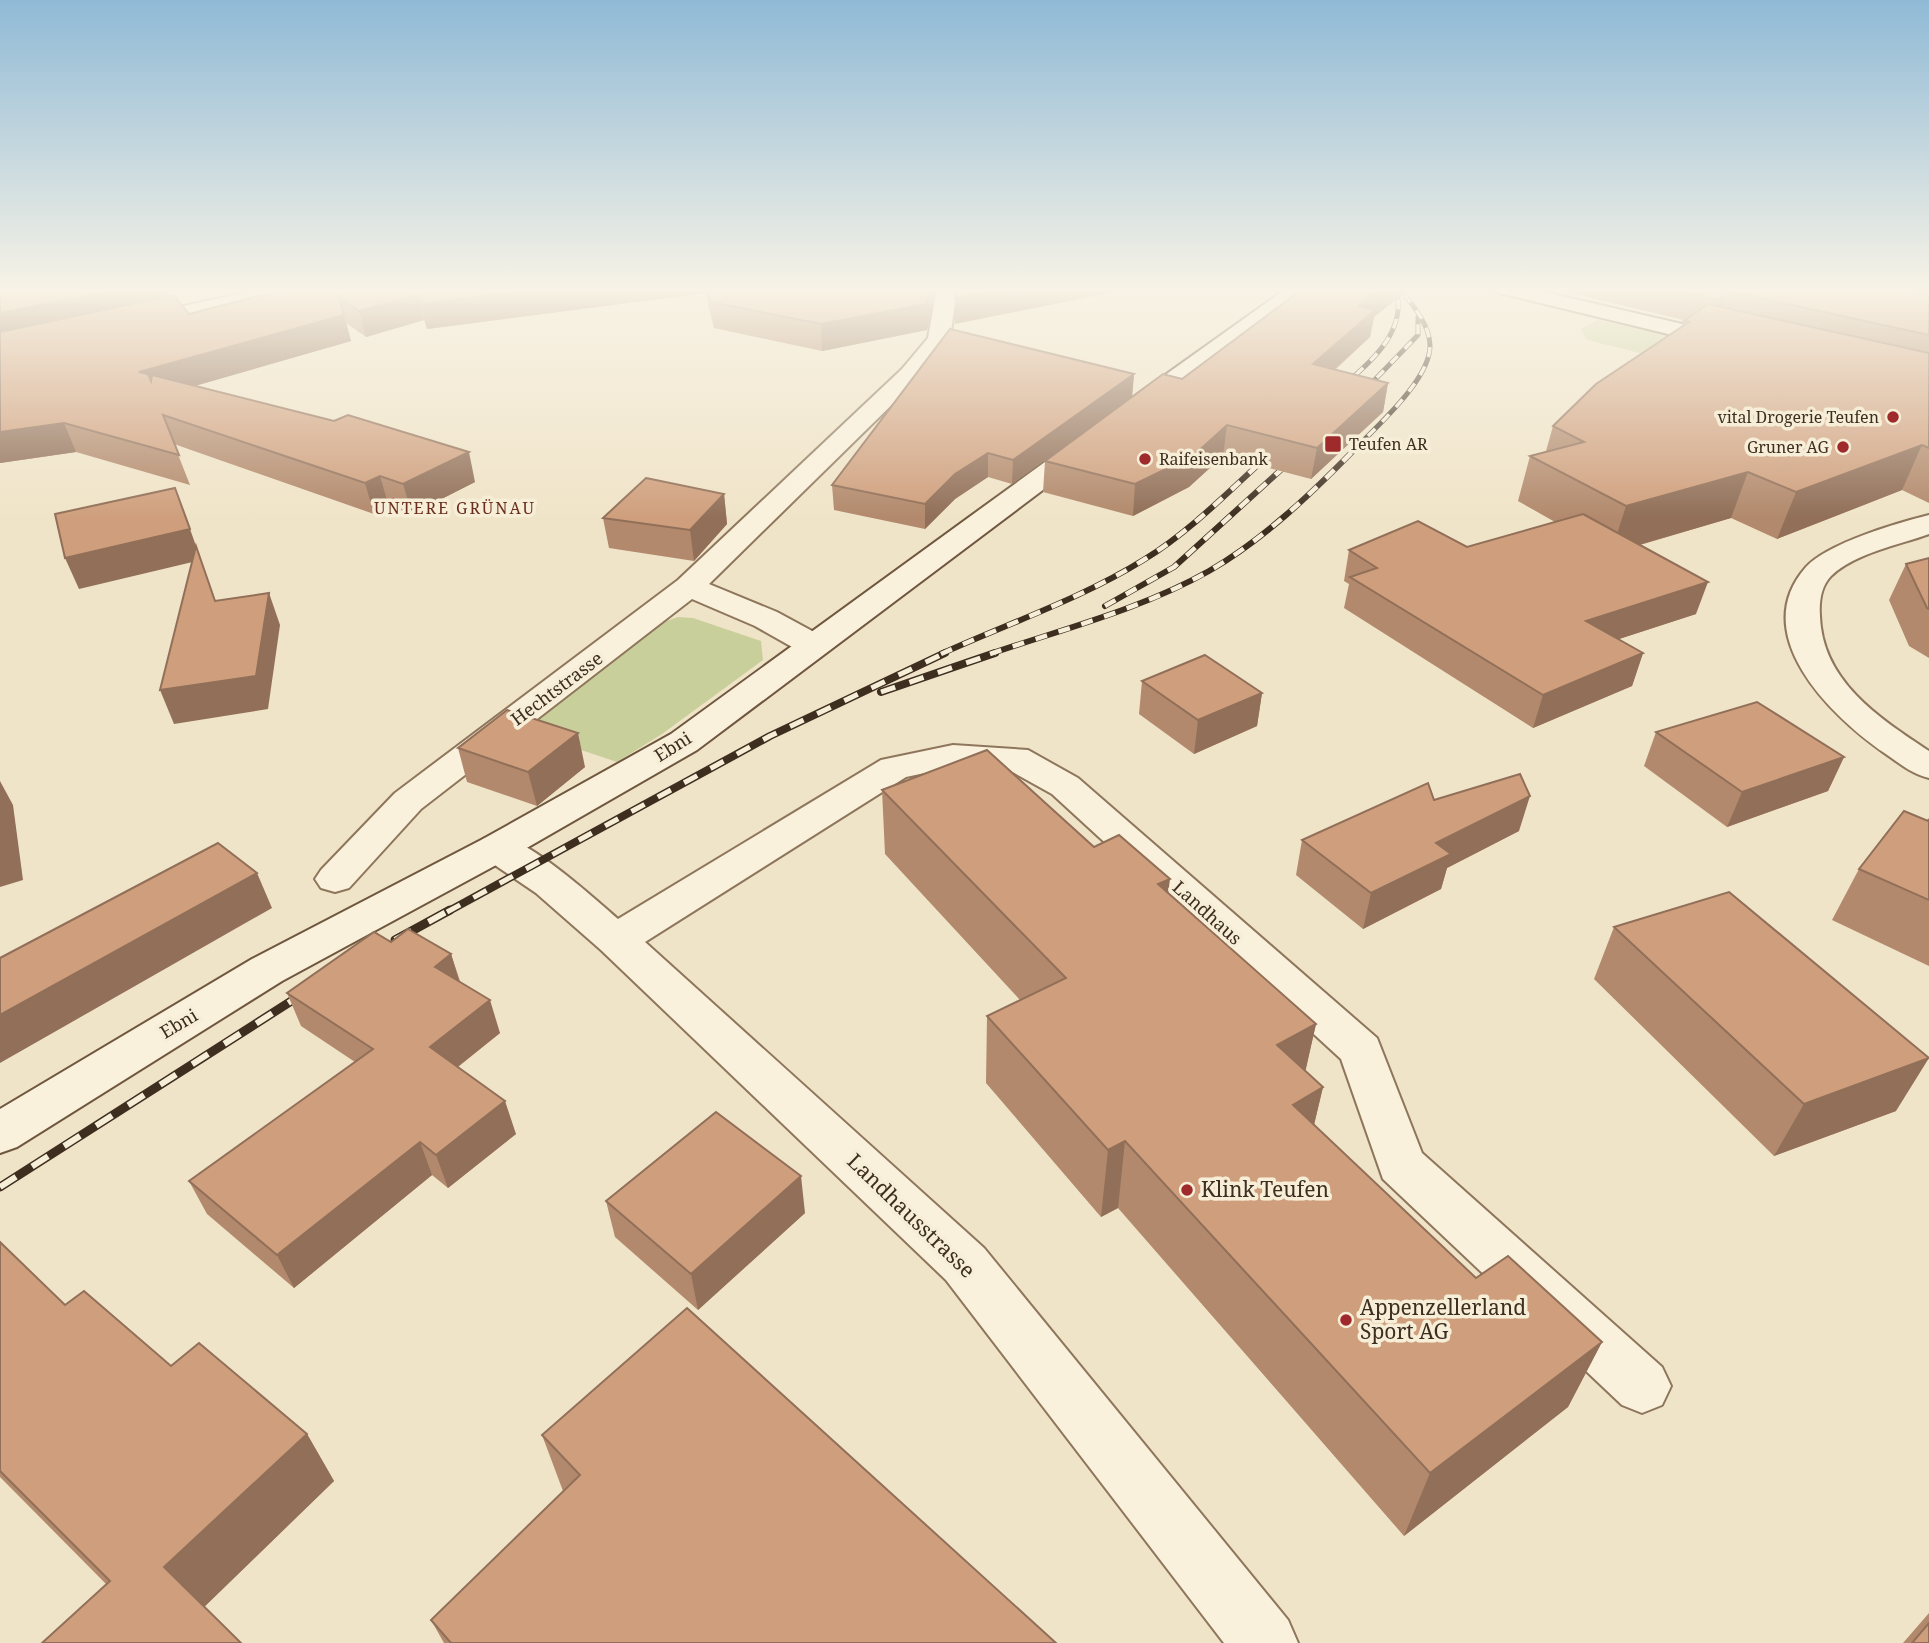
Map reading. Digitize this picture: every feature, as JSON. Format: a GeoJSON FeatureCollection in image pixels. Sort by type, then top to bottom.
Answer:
{"type":"FeatureCollection","features":[{"type":"Feature","properties":{"kind":"street","name":"Hechtstrasse"},"geometry":{"type":"LineString","coordinates":[[335,879],[408,802],[689,587],[917,365]]}},
{"type":"Feature","properties":{"kind":"street","name":"Ebni"},"geometry":{"type":"LineString","coordinates":[[0,1133],[267,970],[497,848],[684,742],[1197,365]]}},
{"type":"Feature","properties":{"kind":"street"},"geometry":{"type":"LineString","coordinates":[[1929,524],[1825,565],[1807,587],[1802,626],[1812,663],[1844,704],[1889,741],[1929,768]]}},
{"type":"Feature","properties":{"kind":"street"},"geometry":{"type":"LineString","coordinates":[[689,587],[766,619],[813,645]]}},
{"type":"Feature","properties":{"kind":"street","name":"Landhaus"},"geometry":{"type":"LineString","coordinates":[[617,940],[894,768],[953,756],[1015,758],[1065,786],[1361,1050],[1401,1165],[1642,1386]]}},
{"type":"Feature","properties":{"kind":"street","name":"Landhausstrasse"},"geometry":{"type":"LineString","coordinates":[[497,848],[550,883],[617,940],[965,1264],[1265,1643]]}},
{"type":"Feature","properties":{"kind":"green space"},"geometry":{"type":"Polygon","coordinates":[[[678,617],[693,618],[761,641],[763,660],[662,734],[617,762],[524,731],[661,623],[678,617]]]}},
{"type":"Feature","properties":{"kind":"building"},"geometry":{"type":"Polygon","coordinates":[[[0,365],[165,365],[139,372],[148,374],[151,381],[152,375],[334,421],[348,415],[469,452],[403,484],[380,476],[365,483],[163,415],[179,455],[64,423],[0,432],[0,365]]]}},
{"type":"Feature","properties":{"kind":"building"},"geometry":{"type":"Polygon","coordinates":[[[923,365],[1096,365],[1134,374],[1013,460],[988,453],[955,474],[925,504],[832,485],[923,365]]]}},
{"type":"Feature","properties":{"kind":"building"},"geometry":{"type":"Polygon","coordinates":[[[1201,365],[1316,365],[1388,383],[1317,448],[1227,425],[1193,456],[1135,484],[1045,461],[1163,374],[1182,379],[1201,365]]]}},
{"type":"Feature","properties":{"kind":"building"},"geometry":{"type":"Polygon","coordinates":[[[1625,365],[1929,365],[1929,448],[1922,445],[1796,492],[1748,472],[1626,506],[1530,456],[1584,442],[1553,426],[1596,384],[1625,365]]]}},
{"type":"Feature","properties":{"kind":"building"},"geometry":{"type":"Polygon","coordinates":[[[646,478],[724,494],[690,530],[603,518],[646,478]]]}},
{"type":"Feature","properties":{"kind":"building"},"geometry":{"type":"Polygon","coordinates":[[[175,488],[190,529],[65,558],[55,514],[175,488]]]}},
{"type":"Feature","properties":{"kind":"building"},"geometry":{"type":"Polygon","coordinates":[[[1583,514],[1708,582],[1586,621],[1643,653],[1543,695],[1350,577],[1377,568],[1349,550],[1418,521],[1467,547],[1583,514]]]}},
{"type":"Feature","properties":{"kind":"building"},"geometry":{"type":"Polygon","coordinates":[[[196,546],[215,601],[269,593],[256,676],[160,690],[196,546]]]}},
{"type":"Feature","properties":{"kind":"building"},"geometry":{"type":"Polygon","coordinates":[[[1929,558],[1929,609],[1906,564],[1929,558]]]}},
{"type":"Feature","properties":{"kind":"building"},"geometry":{"type":"Polygon","coordinates":[[[1205,655],[1262,693],[1198,720],[1142,681],[1205,655]]]}},
{"type":"Feature","properties":{"kind":"building"},"geometry":{"type":"Polygon","coordinates":[[[1757,702],[1844,757],[1742,792],[1656,732],[1757,702]]]}},
{"type":"Feature","properties":{"kind":"building"},"geometry":{"type":"Polygon","coordinates":[[[507,710],[578,733],[528,772],[458,748],[507,710]]]}},
{"type":"Feature","properties":{"kind":"building","name":"Klink Teufen"},"geometry":{"type":"Polygon","coordinates":[[[987,750],[1094,847],[1119,835],[1170,879],[1158,884],[1316,1024],[1277,1045],[1323,1087],[1293,1105],[1476,1278],[1508,1256],[1602,1342],[1430,1473],[1125,1141],[1108,1150],[987,1016],[1066,978],[882,790],[987,750]]]}},
{"type":"Feature","properties":{"kind":"building"},"geometry":{"type":"Polygon","coordinates":[[[1520,774],[1530,796],[1436,843],[1451,854],[1371,893],[1302,840],[1428,783],[1434,800],[1520,774]]]}},
{"type":"Feature","properties":{"kind":"building"},"geometry":{"type":"Polygon","coordinates":[[[1904,811],[1928,821],[1929,819],[1929,900],[1859,869],[1904,811]]]}},
{"type":"Feature","properties":{"kind":"building"},"geometry":{"type":"Polygon","coordinates":[[[218,843],[257,873],[0,1015],[0,958],[218,843]]]}},
{"type":"Feature","properties":{"kind":"building"},"geometry":{"type":"Polygon","coordinates":[[[1729,892],[1929,1058],[1804,1104],[1614,927],[1729,892]]]}},
{"type":"Feature","properties":{"kind":"building"},"geometry":{"type":"Polygon","coordinates":[[[408,929],[451,954],[435,967],[490,1000],[430,1047],[505,1101],[436,1155],[420,1142],[277,1255],[189,1181],[373,1049],[287,993],[374,932],[391,942],[408,929]]]}},
{"type":"Feature","properties":{"kind":"building"},"geometry":{"type":"Polygon","coordinates":[[[716,1112],[801,1176],[691,1274],[606,1201],[716,1112]]]}},
{"type":"Feature","properties":{"kind":"building"},"geometry":{"type":"Polygon","coordinates":[[[0,1242],[65,1305],[84,1291],[171,1366],[199,1343],[307,1434],[164,1567],[241,1643],[42,1643],[110,1581],[0,1471],[0,1242]]]}},
{"type":"Feature","properties":{"kind":"building"},"geometry":{"type":"Polygon","coordinates":[[[687,1308],[1056,1643],[451,1643],[431,1620],[580,1475],[542,1435],[687,1308]]]}},
{"type":"Feature","properties":{"kind":"building"},"geometry":{"type":"Polygon","coordinates":[[[1929,1623],[1929,1643],[1912,1643],[1929,1623]]]}},
{"type":"Feature","properties":{"kind":"railway"},"geometry":{"type":"LineString","coordinates":[[1341,388],[1366,365]]}},
{"type":"Feature","properties":{"kind":"railway"},"geometry":{"type":"LineString","coordinates":[[1363,392],[1389,365]]}},
{"type":"Feature","properties":{"kind":"railway"},"geometry":{"type":"LineString","coordinates":[[990,654],[1157,596],[1209,571],[1249,545],[1321,483],[1388,416],[1412,387],[1425,365]]}},
{"type":"Feature","properties":{"kind":"railway"},"geometry":{"type":"LineString","coordinates":[[941,654],[1096,586],[1145,559],[1195,522],[1272,452]]}},
{"type":"Feature","properties":{"kind":"railway"},"geometry":{"type":"LineString","coordinates":[[1105,606],[1174,567],[1294,458]]}},
{"type":"Feature","properties":{"kind":"railway"},"geometry":{"type":"LineString","coordinates":[[447,912],[770,736],[945,653]]}},
{"type":"Feature","properties":{"kind":"railway"},"geometry":{"type":"LineString","coordinates":[[881,692],[995,653]]}},
{"type":"Feature","properties":{"kind":"railway"},"geometry":{"type":"LineString","coordinates":[[395,940],[450,910]]}},
{"type":"Feature","properties":{"kind":"railway"},"geometry":{"type":"LineString","coordinates":[[0,1187],[307,991]]}},
{"type":"Feature","properties":{"kind":"place","name":"vital Drogerie Teufen"},"geometry":{"type":"Point","coordinates":[1893,417]}},
{"type":"Feature","properties":{"kind":"place","name":"Teufen AR"},"geometry":{"type":"Point","coordinates":[1333,444]}},
{"type":"Feature","properties":{"kind":"place","name":"Gruner AG"},"geometry":{"type":"Point","coordinates":[1843,447]}},
{"type":"Feature","properties":{"kind":"place","name":"Raifeisenbank"},"geometry":{"type":"Point","coordinates":[1145,459]}},
{"type":"Feature","properties":{"kind":"place","name":"Klink Teufen"},"geometry":{"type":"Point","coordinates":[1187,1190]}},
{"type":"Feature","properties":{"kind":"place","name":"Appenzellerland Sport AG"},"geometry":{"type":"Point","coordinates":[1346,1320]}},
{"type":"Feature","properties":{"kind":"district","name":"UNTERE GRÜNAU"},"geometry":{"type":"Point","coordinates":[455,508]}}]}
